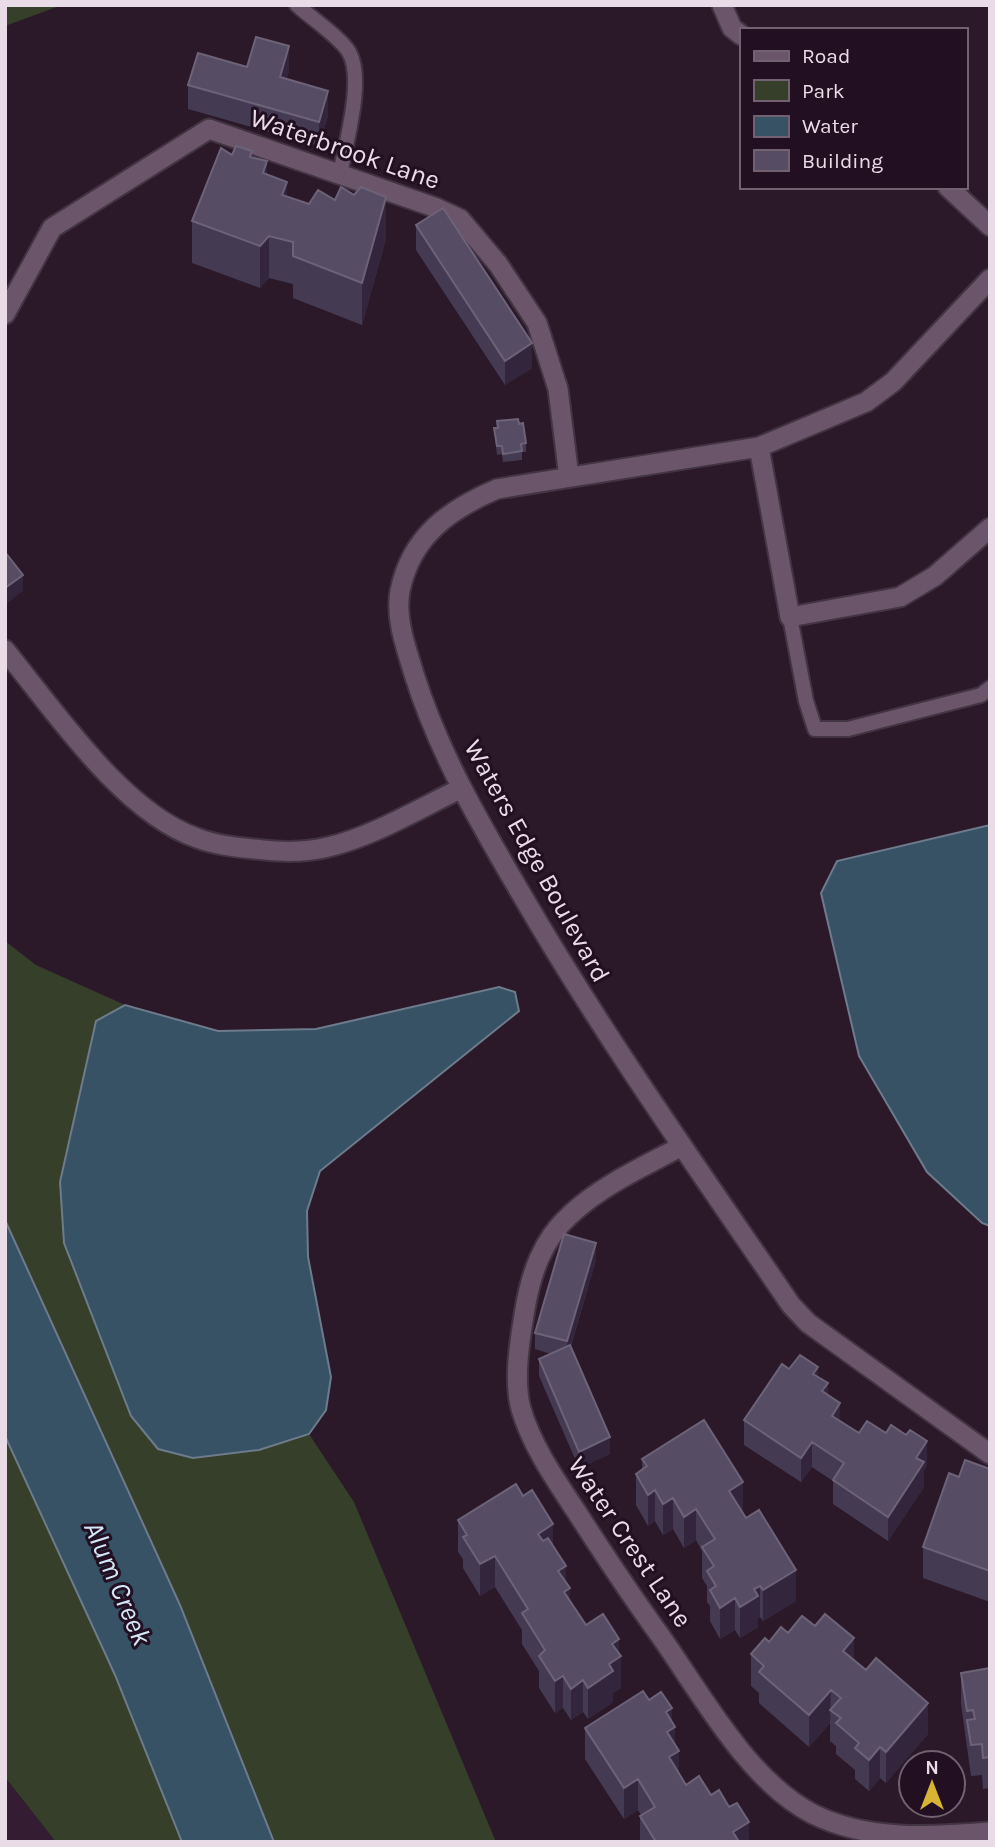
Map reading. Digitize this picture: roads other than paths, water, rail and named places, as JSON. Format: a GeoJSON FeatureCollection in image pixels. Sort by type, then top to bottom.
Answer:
{"type":"FeatureCollection","features":[{"type":"Feature","properties":{"kind":"street"},"geometry":{"type":"LineString","coordinates":[[722,5],[732,28],[740,34]]}},
{"type":"Feature","properties":{"kind":"street","name":"Waterbrook Lane"},"geometry":{"type":"LineString","coordinates":[[5,314],[52,228],[209,129],[434,207],[460,219],[498,264],[537,323],[558,389],[569,477]]}},
{"type":"Feature","properties":{"kind":"street"},"geometry":{"type":"LineString","coordinates":[[950,189],[990,226]]}},
{"type":"Feature","properties":{"kind":"street","name":"Waters Edge Boulevard"},"geometry":{"type":"LineString","coordinates":[[990,279],[893,382],[866,402],[759,447],[498,489],[464,503],[431,527],[413,553],[400,591],[401,632],[422,699],[460,789],[564,968],[619,1056],[791,1304],[808,1323],[990,1454]]}},
{"type":"Feature","properties":{"kind":"street"},"geometry":{"type":"LineString","coordinates":[[759,447],[790,617],[900,597],[935,576],[990,528]]}},
{"type":"Feature","properties":{"kind":"street"},"geometry":{"type":"LineString","coordinates":[[5,650],[80,743],[133,799],[160,819],[196,838],[232,847],[269,851],[330,847],[460,789]]}},
{"type":"Feature","properties":{"kind":"street","name":"Water Crest Lane"},"geometry":{"type":"LineString","coordinates":[[682,1146],[598,1191],[567,1217],[544,1247],[530,1281],[519,1364],[520,1407],[535,1444],[623,1584],[743,1753],[786,1797],[813,1814],[876,1832],[934,1836],[990,1832]]}},
{"type":"Feature","properties":{"kind":"lane"},"geometry":{"type":"LineString","coordinates":[[297,5],[349,52],[354,68],[355,88],[340,175]]}},
{"type":"Feature","properties":{"kind":"lane"},"geometry":{"type":"LineString","coordinates":[[790,617],[806,701],[815,729],[848,729],[981,695],[990,688]]}},
{"type":"Feature","properties":{"kind":"water"},"geometry":{"type":"Polygon","coordinates":[[[990,825],[990,1226],[982,1223],[927,1172],[859,1056],[821,893],[837,861],[990,825]]]}},
{"type":"Feature","properties":{"kind":"water"},"geometry":{"type":"Polygon","coordinates":[[[499,987],[515,992],[519,1011],[320,1171],[307,1211],[308,1257],[331,1377],[326,1410],[309,1434],[259,1450],[193,1458],[158,1449],[131,1416],[64,1243],[60,1182],[96,1021],[125,1005],[218,1031],[316,1029],[499,987]]]}},
{"type":"Feature","properties":{"kind":"water","name":"Alum Creek"},"geometry":{"type":"Polygon","coordinates":[[[5,1220],[180,1605],[274,1842],[182,1842],[115,1675],[5,1436],[5,1220]]]}}]}
